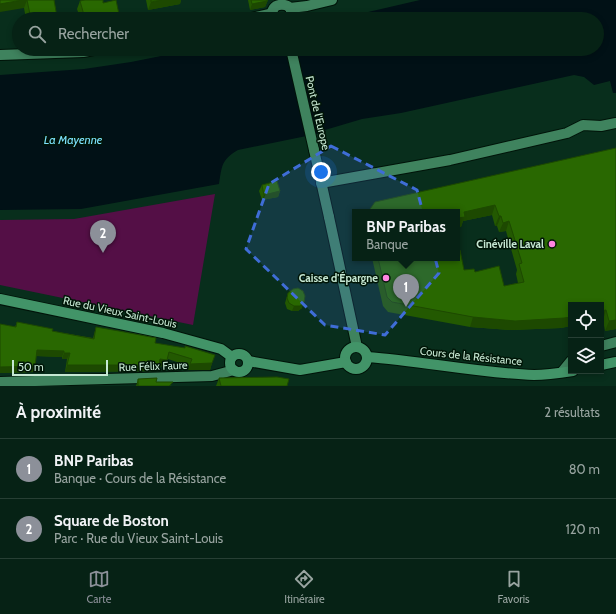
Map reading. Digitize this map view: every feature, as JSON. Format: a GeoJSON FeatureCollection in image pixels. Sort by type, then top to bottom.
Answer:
{"type":"FeatureCollection","features":[{"type":"Feature","properties":{"kind":"main road","name":"Rue du Vieux Saint-Louis"},"geometry":{"type":"LineString","coordinates":[[0,298],[163,333],[221,349],[232,357]]}},
{"type":"Feature","properties":{"kind":"main road"},"geometry":{"type":"LineString","coordinates":[[357,347],[365,352],[367,358],[365,364],[360,368],[353,368],[346,362],[347,352],[350,349],[357,347]]}},
{"type":"Feature","properties":{"kind":"main road"},"geometry":{"type":"LineString","coordinates":[[239,354],[245,356],[248,361],[245,369],[240,372],[234,370],[230,363],[232,357],[239,354]]}},
{"type":"Feature","properties":{"kind":"main road","name":"Cours de la Résistance"},"geometry":{"type":"LineString","coordinates":[[367,358],[392,359],[480,372],[534,375],[568,371]]}},
{"type":"Feature","properties":{"kind":"main road"},"geometry":{"type":"LineString","coordinates":[[248,361],[300,370],[346,362]]}},
{"type":"Feature","properties":{"kind":"main road"},"geometry":{"type":"LineString","coordinates":[[604,364],[616,362]]}},
{"type":"Feature","properties":{"kind":"street"},"geometry":{"type":"LineString","coordinates":[[290,8],[307,6],[332,0]]}},
{"type":"Feature","properties":{"kind":"street"},"geometry":{"type":"LineString","coordinates":[[274,12],[275,6],[279,2],[290,8],[291,12]]}},
{"type":"Feature","properties":{"kind":"street"},"geometry":{"type":"LineString","coordinates":[[0,55],[12,55]]}},
{"type":"Feature","properties":{"kind":"street","name":"Pont de l'Europe"},"geometry":{"type":"LineString","coordinates":[[293,56],[321,183]]}},
{"type":"Feature","properties":{"kind":"street"},"geometry":{"type":"LineString","coordinates":[[357,347],[321,183],[450,160],[566,133],[583,125],[601,126],[616,123]]}},
{"type":"Feature","properties":{"kind":"street"},"geometry":{"type":"LineString","coordinates":[[604,345],[616,342]]}},
{"type":"Feature","properties":{"kind":"street"},"geometry":{"type":"LineString","coordinates":[[562,372],[568,365]]}},
{"type":"Feature","properties":{"kind":"street","name":"Rue Félix Faure"},"geometry":{"type":"LineString","coordinates":[[0,382],[212,376],[234,370]]}},
{"type":"Feature","properties":{"kind":"highlighted area"},"geometry":{"type":"Polygon","coordinates":[[[331,146],[417,190],[439,273],[385,335],[325,325],[246,249],[269,184],[331,146]]]}},
{"type":"Feature","properties":{"kind":"shaded area"},"geometry":{"type":"Polygon","coordinates":[[[215,194],[193,325],[0,285],[0,220],[74,219],[215,194]]]}},
{"type":"Feature","properties":{"kind":"water","name":"La Mayenne"},"geometry":{"type":"Polygon","coordinates":[[[420,0],[616,0],[616,93],[613,93],[610,81],[594,85],[584,77],[574,75],[401,113],[362,119],[325,130],[326,132],[238,150],[225,160],[219,184],[81,209],[0,210],[0,75],[84,69],[161,56],[604,56],[604,12],[368,12],[420,0]]]}},
{"type":"Feature","properties":{"kind":"building"},"geometry":{"type":"Polygon","coordinates":[[[0,0],[22,0],[0,4],[0,0]]]}},
{"type":"Feature","properties":{"kind":"building"},"geometry":{"type":"Polygon","coordinates":[[[27,0],[54,0],[56,12],[30,12],[27,0]]]}},
{"type":"Feature","properties":{"kind":"building"},"geometry":{"type":"Polygon","coordinates":[[[103,0],[103,3],[116,0],[119,12],[83,12],[80,1],[103,0]]]}},
{"type":"Feature","properties":{"kind":"building"},"geometry":{"type":"Polygon","coordinates":[[[151,0],[162,0],[151,2],[151,0]]]}},
{"type":"Feature","properties":{"kind":"building"},"geometry":{"type":"Polygon","coordinates":[[[251,0],[267,0],[267,1],[252,4],[251,0]]]}},
{"type":"Feature","properties":{"kind":"building"},"geometry":{"type":"Polygon","coordinates":[[[616,148],[616,320],[609,321],[606,310],[604,310],[604,302],[568,302],[568,317],[515,321],[473,317],[392,302],[387,297],[379,261],[460,261],[460,250],[464,270],[474,269],[475,272],[499,266],[504,286],[524,282],[519,264],[522,263],[509,221],[503,223],[495,205],[464,212],[465,217],[460,218],[460,209],[370,209],[375,202],[616,148]]]}},
{"type":"Feature","properties":{"kind":"building"},"geometry":{"type":"Polygon","coordinates":[[[277,181],[280,191],[264,195],[262,185],[277,181]]]}},
{"type":"Feature","properties":{"kind":"building"},"geometry":{"type":"Polygon","coordinates":[[[298,288],[303,291],[305,296],[304,302],[300,306],[294,306],[289,303],[287,298],[288,293],[293,289],[298,288]]]}},
{"type":"Feature","properties":{"kind":"building"},"geometry":{"type":"Polygon","coordinates":[[[17,322],[53,329],[52,331],[94,339],[96,327],[156,338],[155,343],[185,348],[185,346],[215,355],[212,363],[190,364],[192,359],[169,352],[167,360],[160,359],[159,365],[67,365],[70,353],[64,353],[64,351],[37,350],[35,366],[0,367],[0,324],[16,327],[17,322]]]}},
{"type":"Feature","properties":{"kind":"building"},"geometry":{"type":"Polygon","coordinates":[[[277,377],[289,379],[287,386],[221,386],[219,378],[277,377]]]}},
{"type":"Feature","properties":{"kind":"building"},"geometry":{"type":"Polygon","coordinates":[[[157,378],[156,382],[173,382],[169,386],[138,386],[138,379],[157,378]]]}},
{"type":"Feature","properties":{"kind":"place","name":"Cinéville Laval"},"geometry":{"type":"Point","coordinates":[552,244]}},
{"type":"Feature","properties":{"kind":"place","name":"Square de Boston"},"geometry":{"type":"Point","coordinates":[103,253]}},
{"type":"Feature","properties":{"kind":"place","name":"Caisse d'Épargne"},"geometry":{"type":"Point","coordinates":[386,278]}},
{"type":"Feature","properties":{"kind":"place","name":"BNP Paribas"},"geometry":{"type":"Point","coordinates":[406,307]}}]}
